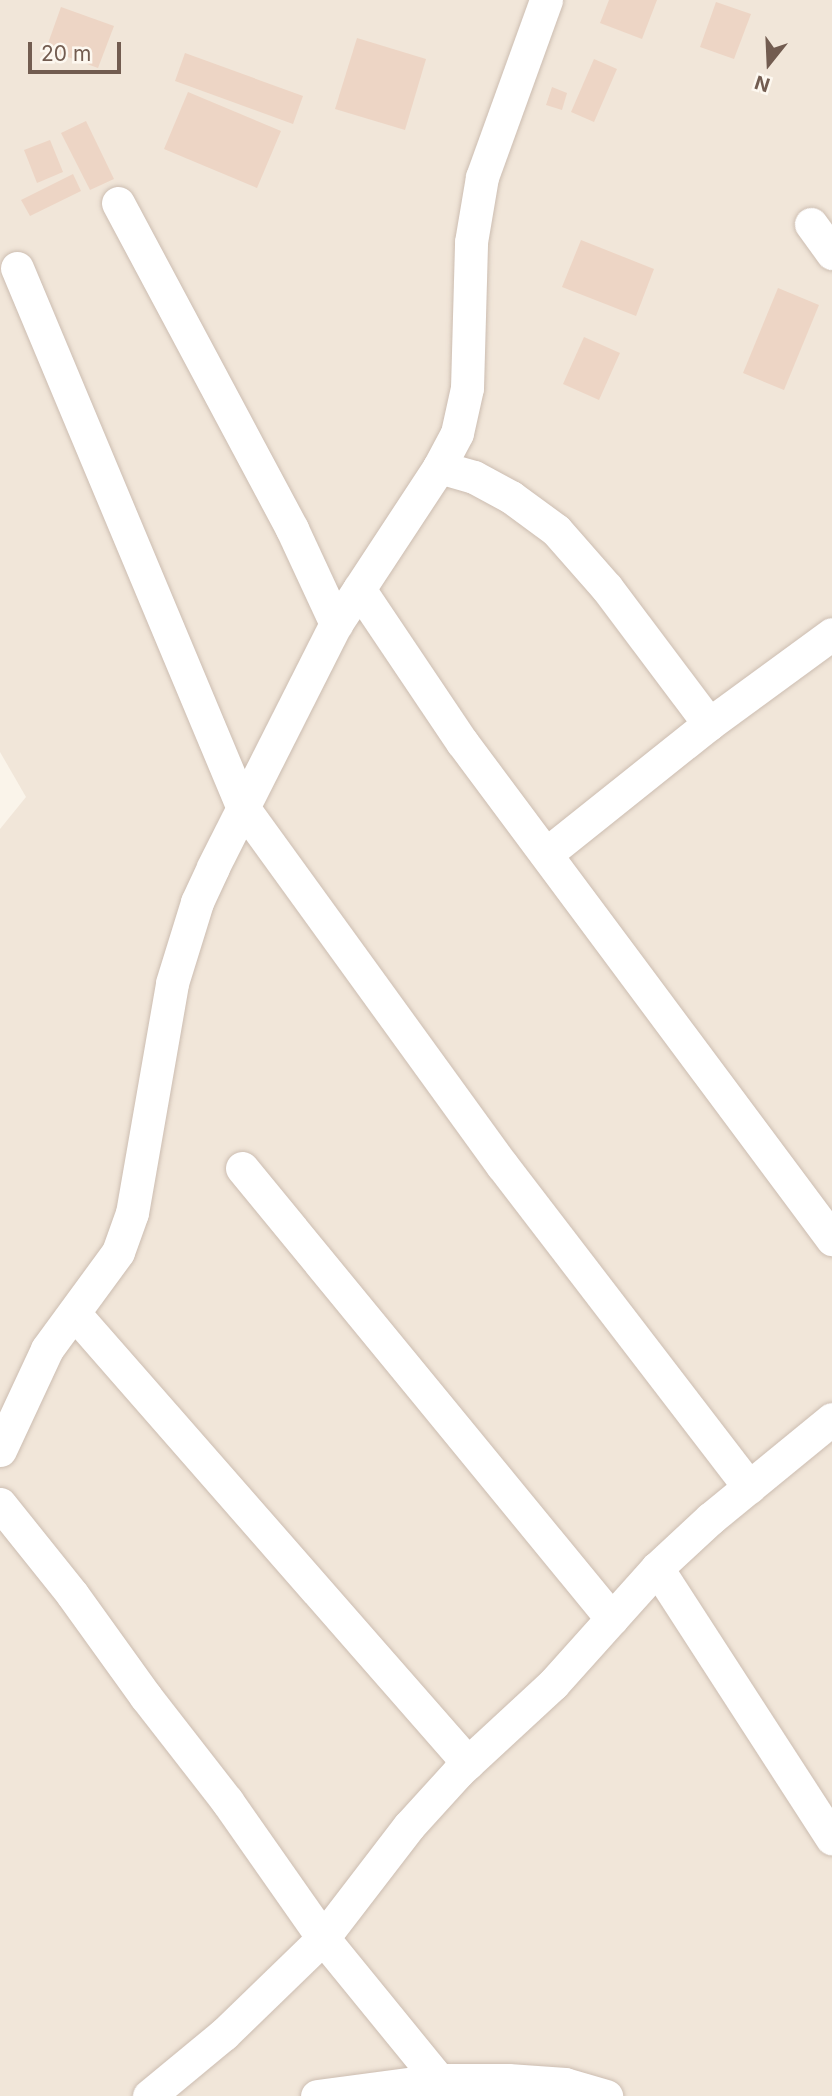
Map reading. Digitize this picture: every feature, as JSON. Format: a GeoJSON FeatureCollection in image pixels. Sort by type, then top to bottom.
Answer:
{"type":"FeatureCollection","features":[{"type":"Feature","properties":{"kind":"street"},"geometry":{"type":"LineString","coordinates":[[0,1450],[47,1349],[118,1252],[132,1213],[172,983],[197,902],[242,806],[336,624],[439,467],[457,433],[467,388],[471,242],[482,177],[546,0]]}},
{"type":"Feature","properties":{"kind":"street"},"geometry":{"type":"LineString","coordinates":[[118,203],[292,529],[336,624]]}},
{"type":"Feature","properties":{"kind":"street"},"geometry":{"type":"LineString","coordinates":[[811,224],[832,253]]}},
{"type":"Feature","properties":{"kind":"street"},"geometry":{"type":"LineString","coordinates":[[17,268],[242,806],[502,1165],[749,1487]]}},
{"type":"Feature","properties":{"kind":"street"},"geometry":{"type":"LineString","coordinates":[[439,467],[474,477],[511,496],[556,530],[607,588],[709,724]]}},
{"type":"Feature","properties":{"kind":"street"},"geometry":{"type":"LineString","coordinates":[[359,589],[462,742],[832,1239]]}},
{"type":"Feature","properties":{"kind":"street"},"geometry":{"type":"LineString","coordinates":[[546,853],[709,724],[832,634]]}},
{"type":"Feature","properties":{"kind":"street"},"geometry":{"type":"LineString","coordinates":[[242,1168],[612,1619]]}},
{"type":"Feature","properties":{"kind":"street"},"geometry":{"type":"LineString","coordinates":[[74,1313],[468,1763]]}},
{"type":"Feature","properties":{"kind":"street"},"geometry":{"type":"LineString","coordinates":[[149,2096],[233,2026],[323,1938],[409,1826],[468,1763],[553,1684],[657,1569],[749,1487],[832,1419]]}},
{"type":"Feature","properties":{"kind":"street"},"geometry":{"type":"LineString","coordinates":[[0,1504],[72,1594],[146,1698],[227,1801],[323,1938],[439,2080]]}},
{"type":"Feature","properties":{"kind":"street"},"geometry":{"type":"LineString","coordinates":[[657,1569],[832,1838]]}},
{"type":"Feature","properties":{"kind":"street"},"geometry":{"type":"LineString","coordinates":[[317,2096],[439,2080],[508,2080],[565,2084],[606,2096]]}},
{"type":"Feature","properties":{"kind":"shaded area"},"geometry":{"type":"Polygon","coordinates":[[[0,0],[832,0],[832,2096],[0,2096],[0,829],[26,797],[0,752],[0,0]]]}},
{"type":"Feature","properties":{"kind":"building"},"geometry":{"type":"Polygon","coordinates":[[[609,0],[657,0],[642,39],[600,23],[609,0]]]}},
{"type":"Feature","properties":{"kind":"building"},"geometry":{"type":"Polygon","coordinates":[[[716,2],[751,14],[734,59],[700,47],[716,2]]]}},
{"type":"Feature","properties":{"kind":"building"},"geometry":{"type":"Polygon","coordinates":[[[61,7],[114,26],[98,68],[46,49],[61,7]]]}},
{"type":"Feature","properties":{"kind":"building"},"geometry":{"type":"Polygon","coordinates":[[[357,38],[426,59],[405,130],[335,109],[357,38]]]}},
{"type":"Feature","properties":{"kind":"building"},"geometry":{"type":"Polygon","coordinates":[[[185,53],[303,96],[293,124],[175,81],[185,53]]]}},
{"type":"Feature","properties":{"kind":"building"},"geometry":{"type":"Polygon","coordinates":[[[594,59],[617,69],[594,122],[571,112],[594,59]]]}},
{"type":"Feature","properties":{"kind":"building"},"geometry":{"type":"Polygon","coordinates":[[[552,87],[567,93],[562,110],[546,105],[552,87]]]}},
{"type":"Feature","properties":{"kind":"building"},"geometry":{"type":"Polygon","coordinates":[[[188,92],[281,131],[257,188],[164,149],[188,92]]]}},
{"type":"Feature","properties":{"kind":"building"},"geometry":{"type":"Polygon","coordinates":[[[86,121],[114,179],[90,190],[61,133],[86,121]]]}},
{"type":"Feature","properties":{"kind":"building"},"geometry":{"type":"Polygon","coordinates":[[[50,140],[63,172],[37,183],[24,150],[50,140]]]}},
{"type":"Feature","properties":{"kind":"building"},"geometry":{"type":"Polygon","coordinates":[[[73,174],[81,191],[30,216],[21,200],[73,174]]]}},
{"type":"Feature","properties":{"kind":"building"},"geometry":{"type":"Polygon","coordinates":[[[581,240],[654,269],[636,316],[562,287],[581,240]]]}},
{"type":"Feature","properties":{"kind":"building"},"geometry":{"type":"Polygon","coordinates":[[[778,288],[819,305],[784,390],[743,373],[778,288]]]}},
{"type":"Feature","properties":{"kind":"building"},"geometry":{"type":"Polygon","coordinates":[[[584,337],[620,353],[599,400],[563,384],[584,337]]]}}]}
